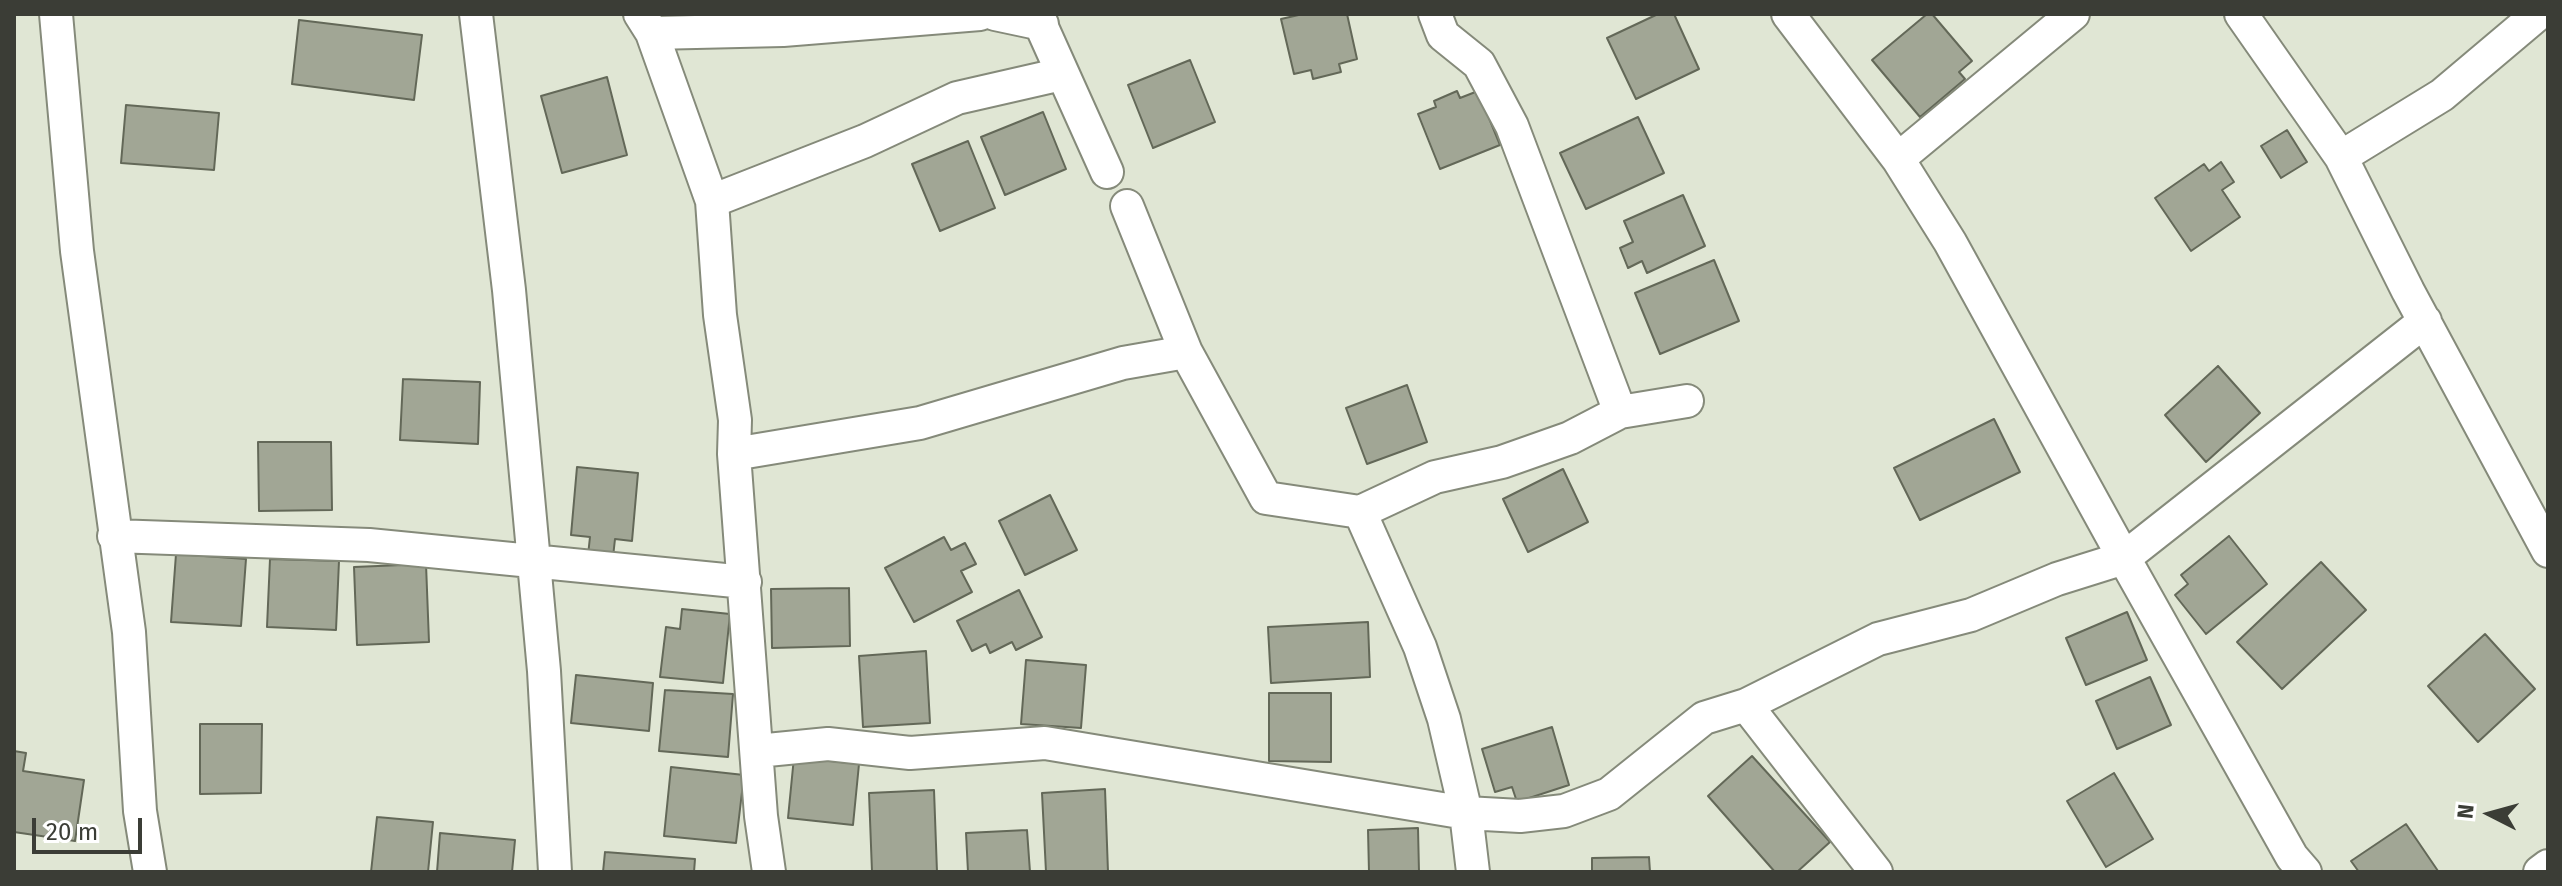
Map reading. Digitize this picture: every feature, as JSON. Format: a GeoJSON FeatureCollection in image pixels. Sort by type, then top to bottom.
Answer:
{"type":"FeatureCollection","features":[{"type":"Feature","properties":{"kind":"street"},"geometry":{"type":"LineString","coordinates":[[56,14],[77,251],[129,632],[140,811],[150,872]]}},
{"type":"Feature","properties":{"kind":"street"},"geometry":{"type":"LineString","coordinates":[[476,14],[509,290],[544,671],[555,872]]}},
{"type":"Feature","properties":{"kind":"street"},"geometry":{"type":"LineString","coordinates":[[769,872],[734,454],[735,420],[720,315],[712,201],[646,24],[783,30],[980,14]]}},
{"type":"Feature","properties":{"kind":"street"},"geometry":{"type":"LineString","coordinates":[[995,14],[1039,19],[1107,172]]}},
{"type":"Feature","properties":{"kind":"street"},"geometry":{"type":"LineString","coordinates":[[1435,14],[1443,35],[1479,64],[1512,126],[1620,412]]}},
{"type":"Feature","properties":{"kind":"street"},"geometry":{"type":"LineString","coordinates":[[1788,14],[1898,159],[2008,344],[2289,867]]}},
{"type":"Feature","properties":{"kind":"street"},"geometry":{"type":"LineString","coordinates":[[1898,159],[2073,14]]}},
{"type":"Feature","properties":{"kind":"street"},"geometry":{"type":"LineString","coordinates":[[2241,14],[2341,157],[2548,551]]}},
{"type":"Feature","properties":{"kind":"street"},"geometry":{"type":"LineString","coordinates":[[2341,157],[2442,95],[2538,14]]}},
{"type":"Feature","properties":{"kind":"street"},"geometry":{"type":"LineString","coordinates":[[712,201],[865,141],[957,98],[1062,74]]}},
{"type":"Feature","properties":{"kind":"street"},"geometry":{"type":"LineString","coordinates":[[1127,206],[1186,352],[1266,498],[1360,512],[1435,477],[1502,462],[1570,438],[1620,412],[1687,401]]}},
{"type":"Feature","properties":{"kind":"street"},"geometry":{"type":"LineString","coordinates":[[757,751],[828,744],[910,753],[1045,743],[1466,813],[1520,816],[1564,811],[1609,794],[1704,718],[1746,705],[1878,639],[1971,615],[2057,579],[2124,558],[2425,321]]}},
{"type":"Feature","properties":{"kind":"street"},"geometry":{"type":"LineString","coordinates":[[734,454],[920,423],[1123,363],[1186,352]]}},
{"type":"Feature","properties":{"kind":"street"},"geometry":{"type":"LineString","coordinates":[[1360,512],[1420,647],[1444,719],[1466,813],[1473,872]]}},
{"type":"Feature","properties":{"kind":"street"},"geometry":{"type":"LineString","coordinates":[[114,536],[369,545],[745,582]]}},
{"type":"Feature","properties":{"kind":"street"},"geometry":{"type":"LineString","coordinates":[[1746,705],[1876,872]]}},
{"type":"Feature","properties":{"kind":"street"},"geometry":{"type":"LineString","coordinates":[[2540,872],[2548,866]]}},
{"type":"Feature","properties":{"kind":"building"},"geometry":{"type":"Polygon","coordinates":[[[1303,14],[1347,14],[1357,59],[1339,64],[1341,72],[1313,79],[1311,70],[1294,74],[1281,19],[1303,14]]]}},
{"type":"Feature","properties":{"kind":"building"},"geometry":{"type":"Polygon","coordinates":[[[1658,14],[1674,14],[1699,69],[1636,99],[1607,38],[1658,14]]]}},
{"type":"Feature","properties":{"kind":"building"},"geometry":{"type":"Polygon","coordinates":[[[1927,14],[1932,14],[1972,61],[1959,72],[1965,79],[1920,117],[1872,60],[1927,14]]]}},
{"type":"Feature","properties":{"kind":"building"},"geometry":{"type":"Polygon","coordinates":[[[299,20],[422,35],[414,100],[292,84],[299,20]]]}},
{"type":"Feature","properties":{"kind":"building"},"geometry":{"type":"Polygon","coordinates":[[[1190,60],[1215,122],[1153,148],[1128,85],[1190,60]]]}},
{"type":"Feature","properties":{"kind":"building"},"geometry":{"type":"Polygon","coordinates":[[[607,77],[627,155],[562,173],[541,96],[607,77]]]}},
{"type":"Feature","properties":{"kind":"building"},"geometry":{"type":"Polygon","coordinates":[[[1457,91],[1460,98],[1478,91],[1500,145],[1440,169],[1418,114],[1436,107],[1434,101],[1457,91]]]}},
{"type":"Feature","properties":{"kind":"building"},"geometry":{"type":"Polygon","coordinates":[[[126,105],[219,113],[214,170],[121,163],[126,105]]]}},
{"type":"Feature","properties":{"kind":"building"},"geometry":{"type":"Polygon","coordinates":[[[1043,112],[1066,169],[1005,195],[981,137],[1043,112]]]}},
{"type":"Feature","properties":{"kind":"building"},"geometry":{"type":"Polygon","coordinates":[[[1638,117],[1664,173],[1586,209],[1560,153],[1638,117]]]}},
{"type":"Feature","properties":{"kind":"building"},"geometry":{"type":"Polygon","coordinates":[[[2287,130],[2307,162],[2281,178],[2261,146],[2287,130]]]}},
{"type":"Feature","properties":{"kind":"building"},"geometry":{"type":"Polygon","coordinates":[[[968,141],[995,208],[940,231],[912,164],[968,141]]]}},
{"type":"Feature","properties":{"kind":"building"},"geometry":{"type":"Polygon","coordinates":[[[2221,162],[2234,182],[2222,190],[2240,217],[2191,251],[2155,198],[2204,164],[2209,171],[2221,162]]]}},
{"type":"Feature","properties":{"kind":"building"},"geometry":{"type":"Polygon","coordinates":[[[1683,195],[1705,246],[1647,273],[1642,261],[1628,268],[1620,248],[1633,242],[1624,221],[1683,195]]]}},
{"type":"Feature","properties":{"kind":"building"},"geometry":{"type":"Polygon","coordinates":[[[1714,260],[1739,321],[1660,354],[1635,293],[1714,260]]]}},
{"type":"Feature","properties":{"kind":"building"},"geometry":{"type":"Polygon","coordinates":[[[2218,366],[2260,413],[2206,462],[2165,415],[2218,366]]]}},
{"type":"Feature","properties":{"kind":"building"},"geometry":{"type":"Polygon","coordinates":[[[403,379],[480,382],[478,444],[400,440],[403,379]]]}},
{"type":"Feature","properties":{"kind":"building"},"geometry":{"type":"Polygon","coordinates":[[[1407,385],[1427,442],[1367,464],[1346,408],[1407,385]]]}},
{"type":"Feature","properties":{"kind":"building"},"geometry":{"type":"Polygon","coordinates":[[[1994,419],[2020,472],[1920,520],[1894,468],[1994,419]]]}},
{"type":"Feature","properties":{"kind":"building"},"geometry":{"type":"Polygon","coordinates":[[[258,442],[331,442],[332,510],[259,511],[258,442]]]}},
{"type":"Feature","properties":{"kind":"building"},"geometry":{"type":"Polygon","coordinates":[[[577,467],[638,473],[632,541],[615,539],[613,557],[588,555],[590,537],[571,535],[577,467]]]}},
{"type":"Feature","properties":{"kind":"building"},"geometry":{"type":"Polygon","coordinates":[[[1563,469],[1588,522],[1528,552],[1503,499],[1563,469]]]}},
{"type":"Feature","properties":{"kind":"building"},"geometry":{"type":"Polygon","coordinates":[[[1050,495],[1077,550],[1025,575],[999,521],[1050,495]]]}},
{"type":"Feature","properties":{"kind":"building"},"geometry":{"type":"Polygon","coordinates":[[[2229,536],[2267,584],[2206,634],[2175,595],[2188,584],[2181,575],[2229,536]]]}},
{"type":"Feature","properties":{"kind":"building"},"geometry":{"type":"Polygon","coordinates":[[[944,537],[951,550],[965,543],[976,564],[961,571],[972,592],[914,622],[885,568],[944,537]]]}},
{"type":"Feature","properties":{"kind":"building"},"geometry":{"type":"Polygon","coordinates":[[[176,554],[246,559],[241,626],[171,622],[176,554]]]}},
{"type":"Feature","properties":{"kind":"building"},"geometry":{"type":"Polygon","coordinates":[[[270,559],[339,561],[336,630],[267,627],[270,559]]]}},
{"type":"Feature","properties":{"kind":"building"},"geometry":{"type":"Polygon","coordinates":[[[2321,562],[2366,610],[2282,689],[2237,642],[2321,562]]]}},
{"type":"Feature","properties":{"kind":"building"},"geometry":{"type":"Polygon","coordinates":[[[426,564],[429,642],[357,645],[354,567],[426,564]]]}},
{"type":"Feature","properties":{"kind":"building"},"geometry":{"type":"Polygon","coordinates":[[[849,588],[850,646],[772,648],[771,589],[849,588]]]}},
{"type":"Feature","properties":{"kind":"building"},"geometry":{"type":"Polygon","coordinates":[[[1019,590],[1042,637],[1016,650],[1012,642],[990,653],[986,644],[972,651],[957,621],[1019,590]]]}},
{"type":"Feature","properties":{"kind":"building"},"geometry":{"type":"Polygon","coordinates":[[[682,609],[730,614],[723,683],[660,677],[666,627],[680,629],[682,609]]]}},
{"type":"Feature","properties":{"kind":"building"},"geometry":{"type":"Polygon","coordinates":[[[2127,612],[2147,660],[2086,685],[2066,638],[2127,612]]]}},
{"type":"Feature","properties":{"kind":"building"},"geometry":{"type":"Polygon","coordinates":[[[1368,622],[1370,677],[1271,683],[1268,627],[1368,622]]]}},
{"type":"Feature","properties":{"kind":"building"},"geometry":{"type":"Polygon","coordinates":[[[2485,634],[2535,689],[2478,742],[2428,686],[2485,634]]]}},
{"type":"Feature","properties":{"kind":"building"},"geometry":{"type":"Polygon","coordinates":[[[926,651],[930,723],[863,727],[859,656],[926,651]]]}},
{"type":"Feature","properties":{"kind":"building"},"geometry":{"type":"Polygon","coordinates":[[[1026,660],[1086,665],[1081,728],[1021,724],[1026,660]]]}},
{"type":"Feature","properties":{"kind":"building"},"geometry":{"type":"Polygon","coordinates":[[[576,675],[653,683],[649,731],[571,723],[576,675]]]}},
{"type":"Feature","properties":{"kind":"building"},"geometry":{"type":"Polygon","coordinates":[[[2150,677],[2171,725],[2117,749],[2096,701],[2150,677]]]}},
{"type":"Feature","properties":{"kind":"building"},"geometry":{"type":"Polygon","coordinates":[[[665,690],[733,694],[728,757],[659,751],[665,690]]]}},
{"type":"Feature","properties":{"kind":"building"},"geometry":{"type":"Polygon","coordinates":[[[1269,693],[1331,693],[1331,762],[1269,761],[1269,693]]]}},
{"type":"Feature","properties":{"kind":"building"},"geometry":{"type":"Polygon","coordinates":[[[200,724],[262,724],[261,793],[200,794],[200,724]]]}},
{"type":"Feature","properties":{"kind":"building"},"geometry":{"type":"Polygon","coordinates":[[[1552,727],[1569,785],[1517,802],[1512,787],[1495,792],[1482,749],[1552,727]]]}},
{"type":"Feature","properties":{"kind":"building"},"geometry":{"type":"Polygon","coordinates":[[[14,751],[26,753],[23,771],[84,780],[75,841],[14,832],[14,751]]]}},
{"type":"Feature","properties":{"kind":"building"},"geometry":{"type":"Polygon","coordinates":[[[1752,756],[1830,842],[1797,872],[1775,872],[1708,796],[1752,756]]]}},
{"type":"Feature","properties":{"kind":"building"},"geometry":{"type":"Polygon","coordinates":[[[794,757],[859,764],[853,825],[788,818],[794,757]]]}},
{"type":"Feature","properties":{"kind":"building"},"geometry":{"type":"Polygon","coordinates":[[[671,767],[744,775],[736,843],[664,836],[671,767]]]}},
{"type":"Feature","properties":{"kind":"building"},"geometry":{"type":"Polygon","coordinates":[[[2114,773],[2153,839],[2106,867],[2067,801],[2114,773]]]}},
{"type":"Feature","properties":{"kind":"building"},"geometry":{"type":"Polygon","coordinates":[[[1105,789],[1108,872],[1046,872],[1042,793],[1105,789]]]}},
{"type":"Feature","properties":{"kind":"building"},"geometry":{"type":"Polygon","coordinates":[[[934,790],[937,872],[872,872],[869,793],[934,790]]]}},
{"type":"Feature","properties":{"kind":"building"},"geometry":{"type":"Polygon","coordinates":[[[377,817],[433,822],[428,872],[371,872],[377,817]]]}},
{"type":"Feature","properties":{"kind":"building"},"geometry":{"type":"Polygon","coordinates":[[[2406,824],[2438,871],[2359,872],[2351,861],[2406,824]]]}},
{"type":"Feature","properties":{"kind":"building"},"geometry":{"type":"Polygon","coordinates":[[[1418,828],[1419,872],[1369,872],[1368,830],[1418,828]]]}},
{"type":"Feature","properties":{"kind":"building"},"geometry":{"type":"Polygon","coordinates":[[[1027,830],[1030,872],[968,872],[966,833],[1027,830]]]}},
{"type":"Feature","properties":{"kind":"building"},"geometry":{"type":"Polygon","coordinates":[[[440,833],[515,840],[512,872],[437,872],[440,833]]]}},
{"type":"Feature","properties":{"kind":"building"},"geometry":{"type":"Polygon","coordinates":[[[605,852],[695,859],[694,872],[603,872],[605,852]]]}},
{"type":"Feature","properties":{"kind":"building"},"geometry":{"type":"Polygon","coordinates":[[[1649,857],[1650,872],[1592,872],[1592,858],[1649,857]]]}}]}
